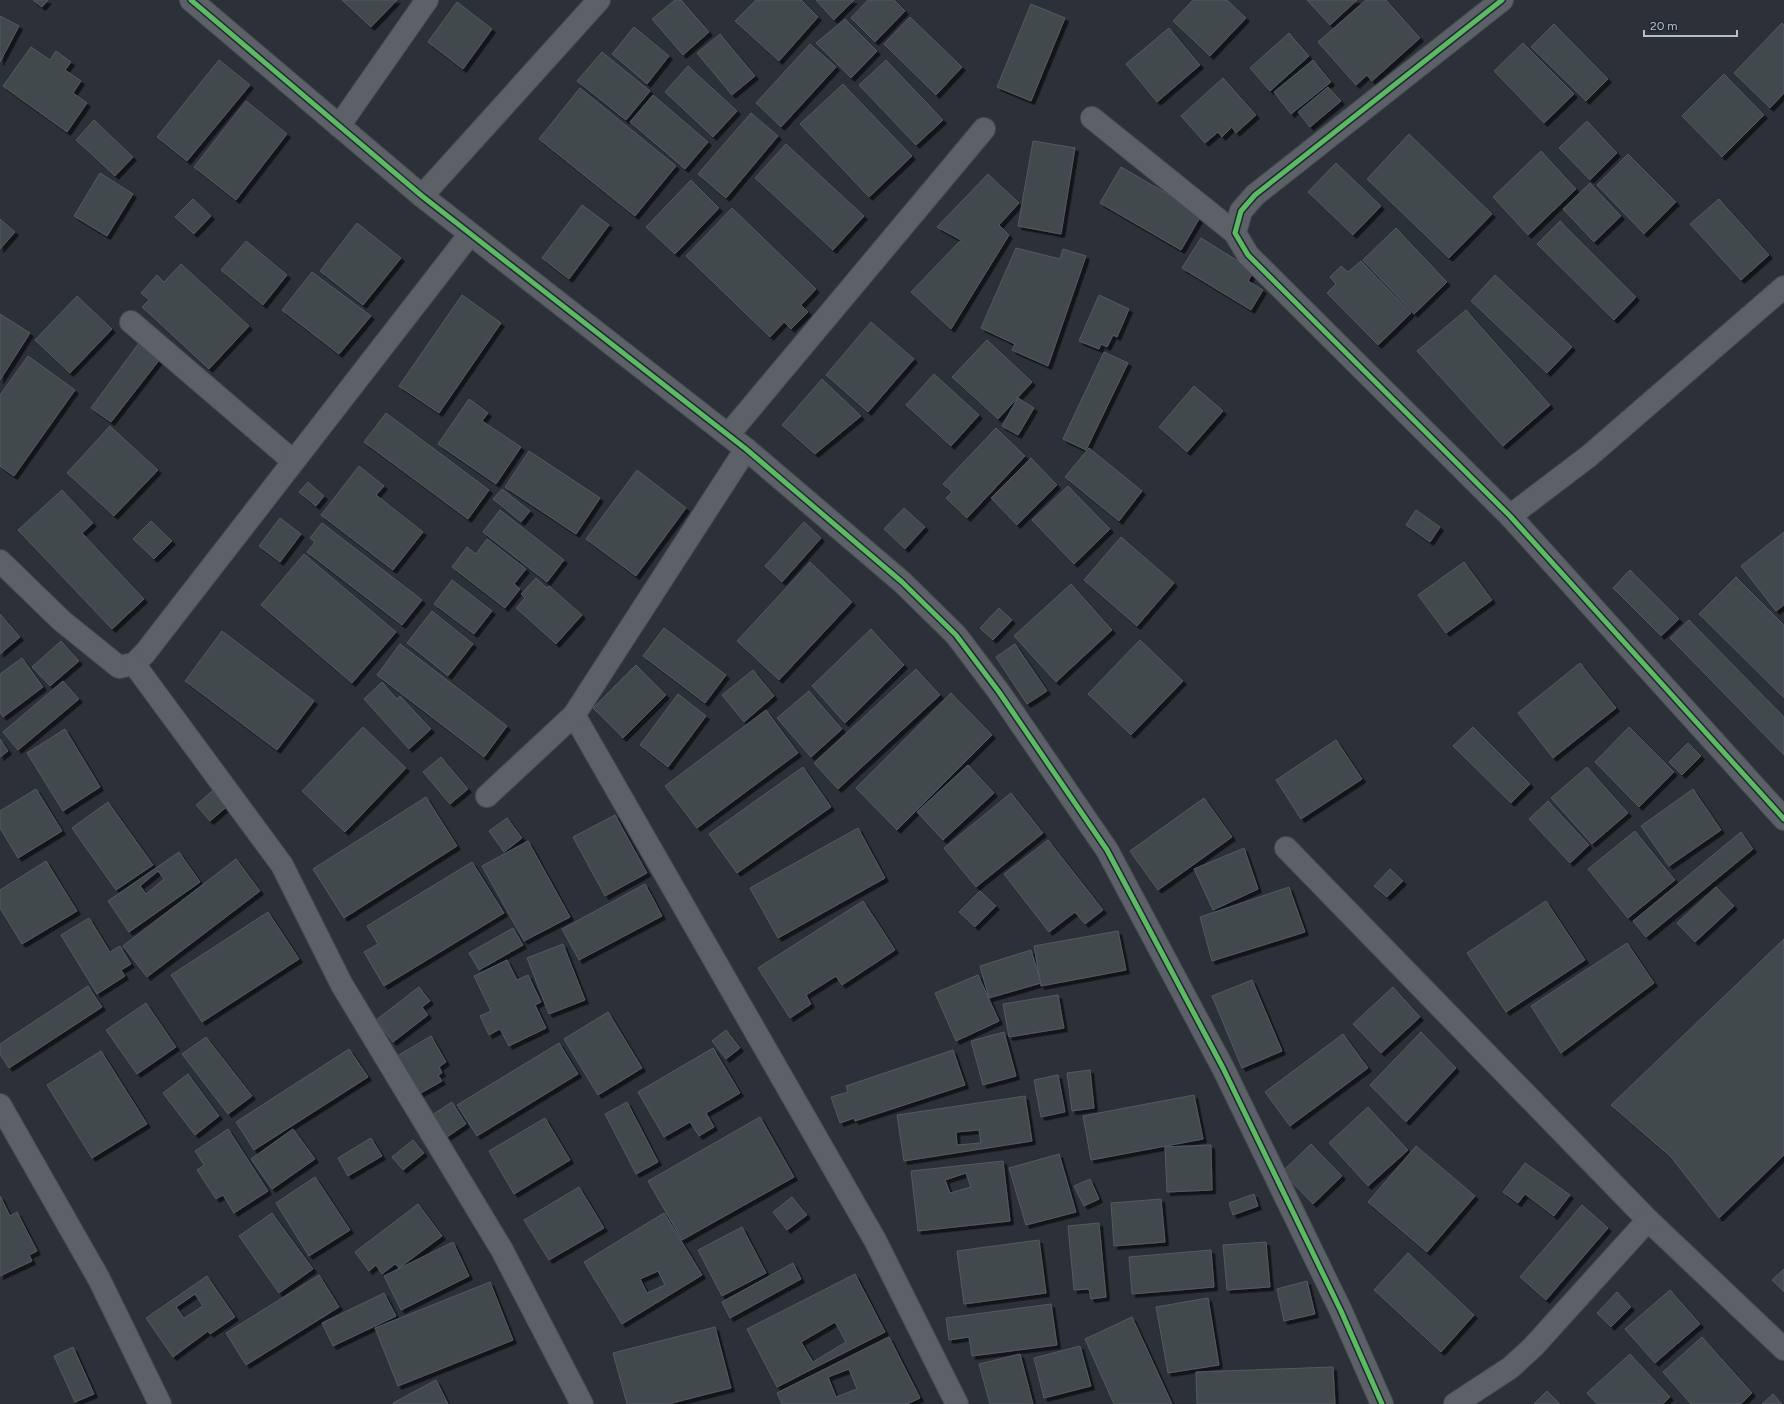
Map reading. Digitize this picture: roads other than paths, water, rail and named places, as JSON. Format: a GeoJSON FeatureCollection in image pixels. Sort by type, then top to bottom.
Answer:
{"type":"FeatureCollection","features":[{"type":"Feature","properties":{"kind":"street"},"geometry":{"type":"LineString","coordinates":[[191,0],[422,196],[746,449],[902,582],[956,636],[999,692],[1106,850],[1223,1068],[1341,1311],[1382,1404]]}},
{"type":"Feature","properties":{"kind":"street"},"geometry":{"type":"LineString","coordinates":[[339,126],[426,0]]}},
{"type":"Feature","properties":{"kind":"street"},"geometry":{"type":"LineString","coordinates":[[422,196],[599,0]]}},
{"type":"Feature","properties":{"kind":"street"},"geometry":{"type":"LineString","coordinates":[[1235,233],[1241,211],[1255,195],[1502,0]]}},
{"type":"Feature","properties":{"kind":"street"},"geometry":{"type":"LineString","coordinates":[[1092,118],[1235,233],[1248,255],[1510,516],[1781,810]]}},
{"type":"Feature","properties":{"kind":"street"},"geometry":{"type":"LineString","coordinates":[[728,435],[984,129]]}},
{"type":"Feature","properties":{"kind":"street"},"geometry":{"type":"LineString","coordinates":[[0,561],[62,621],[119,667],[134,664],[150,646],[470,234]]}},
{"type":"Feature","properties":{"kind":"street"},"geometry":{"type":"LineString","coordinates":[[1510,516],[1589,456],[1784,287]]}},
{"type":"Feature","properties":{"kind":"street"},"geometry":{"type":"LineString","coordinates":[[131,322],[293,461]]}},
{"type":"Feature","properties":{"kind":"street"},"geometry":{"type":"LineString","coordinates":[[487,796],[574,715],[746,449]]}},
{"type":"Feature","properties":{"kind":"street"},"geometry":{"type":"LineString","coordinates":[[134,664],[282,865],[342,985],[502,1250],[582,1404]]}},
{"type":"Feature","properties":{"kind":"street"},"geometry":{"type":"LineString","coordinates":[[574,715],[875,1240],[957,1404]]}},
{"type":"Feature","properties":{"kind":"street"},"geometry":{"type":"LineString","coordinates":[[1286,848],[1648,1220],[1784,1349]]}},
{"type":"Feature","properties":{"kind":"street"},"geometry":{"type":"LineString","coordinates":[[0,1105],[99,1279],[160,1404]]}},
{"type":"Feature","properties":{"kind":"street"},"geometry":{"type":"LineString","coordinates":[[1455,1404],[1510,1368],[1533,1347],[1648,1220]]}}]}
